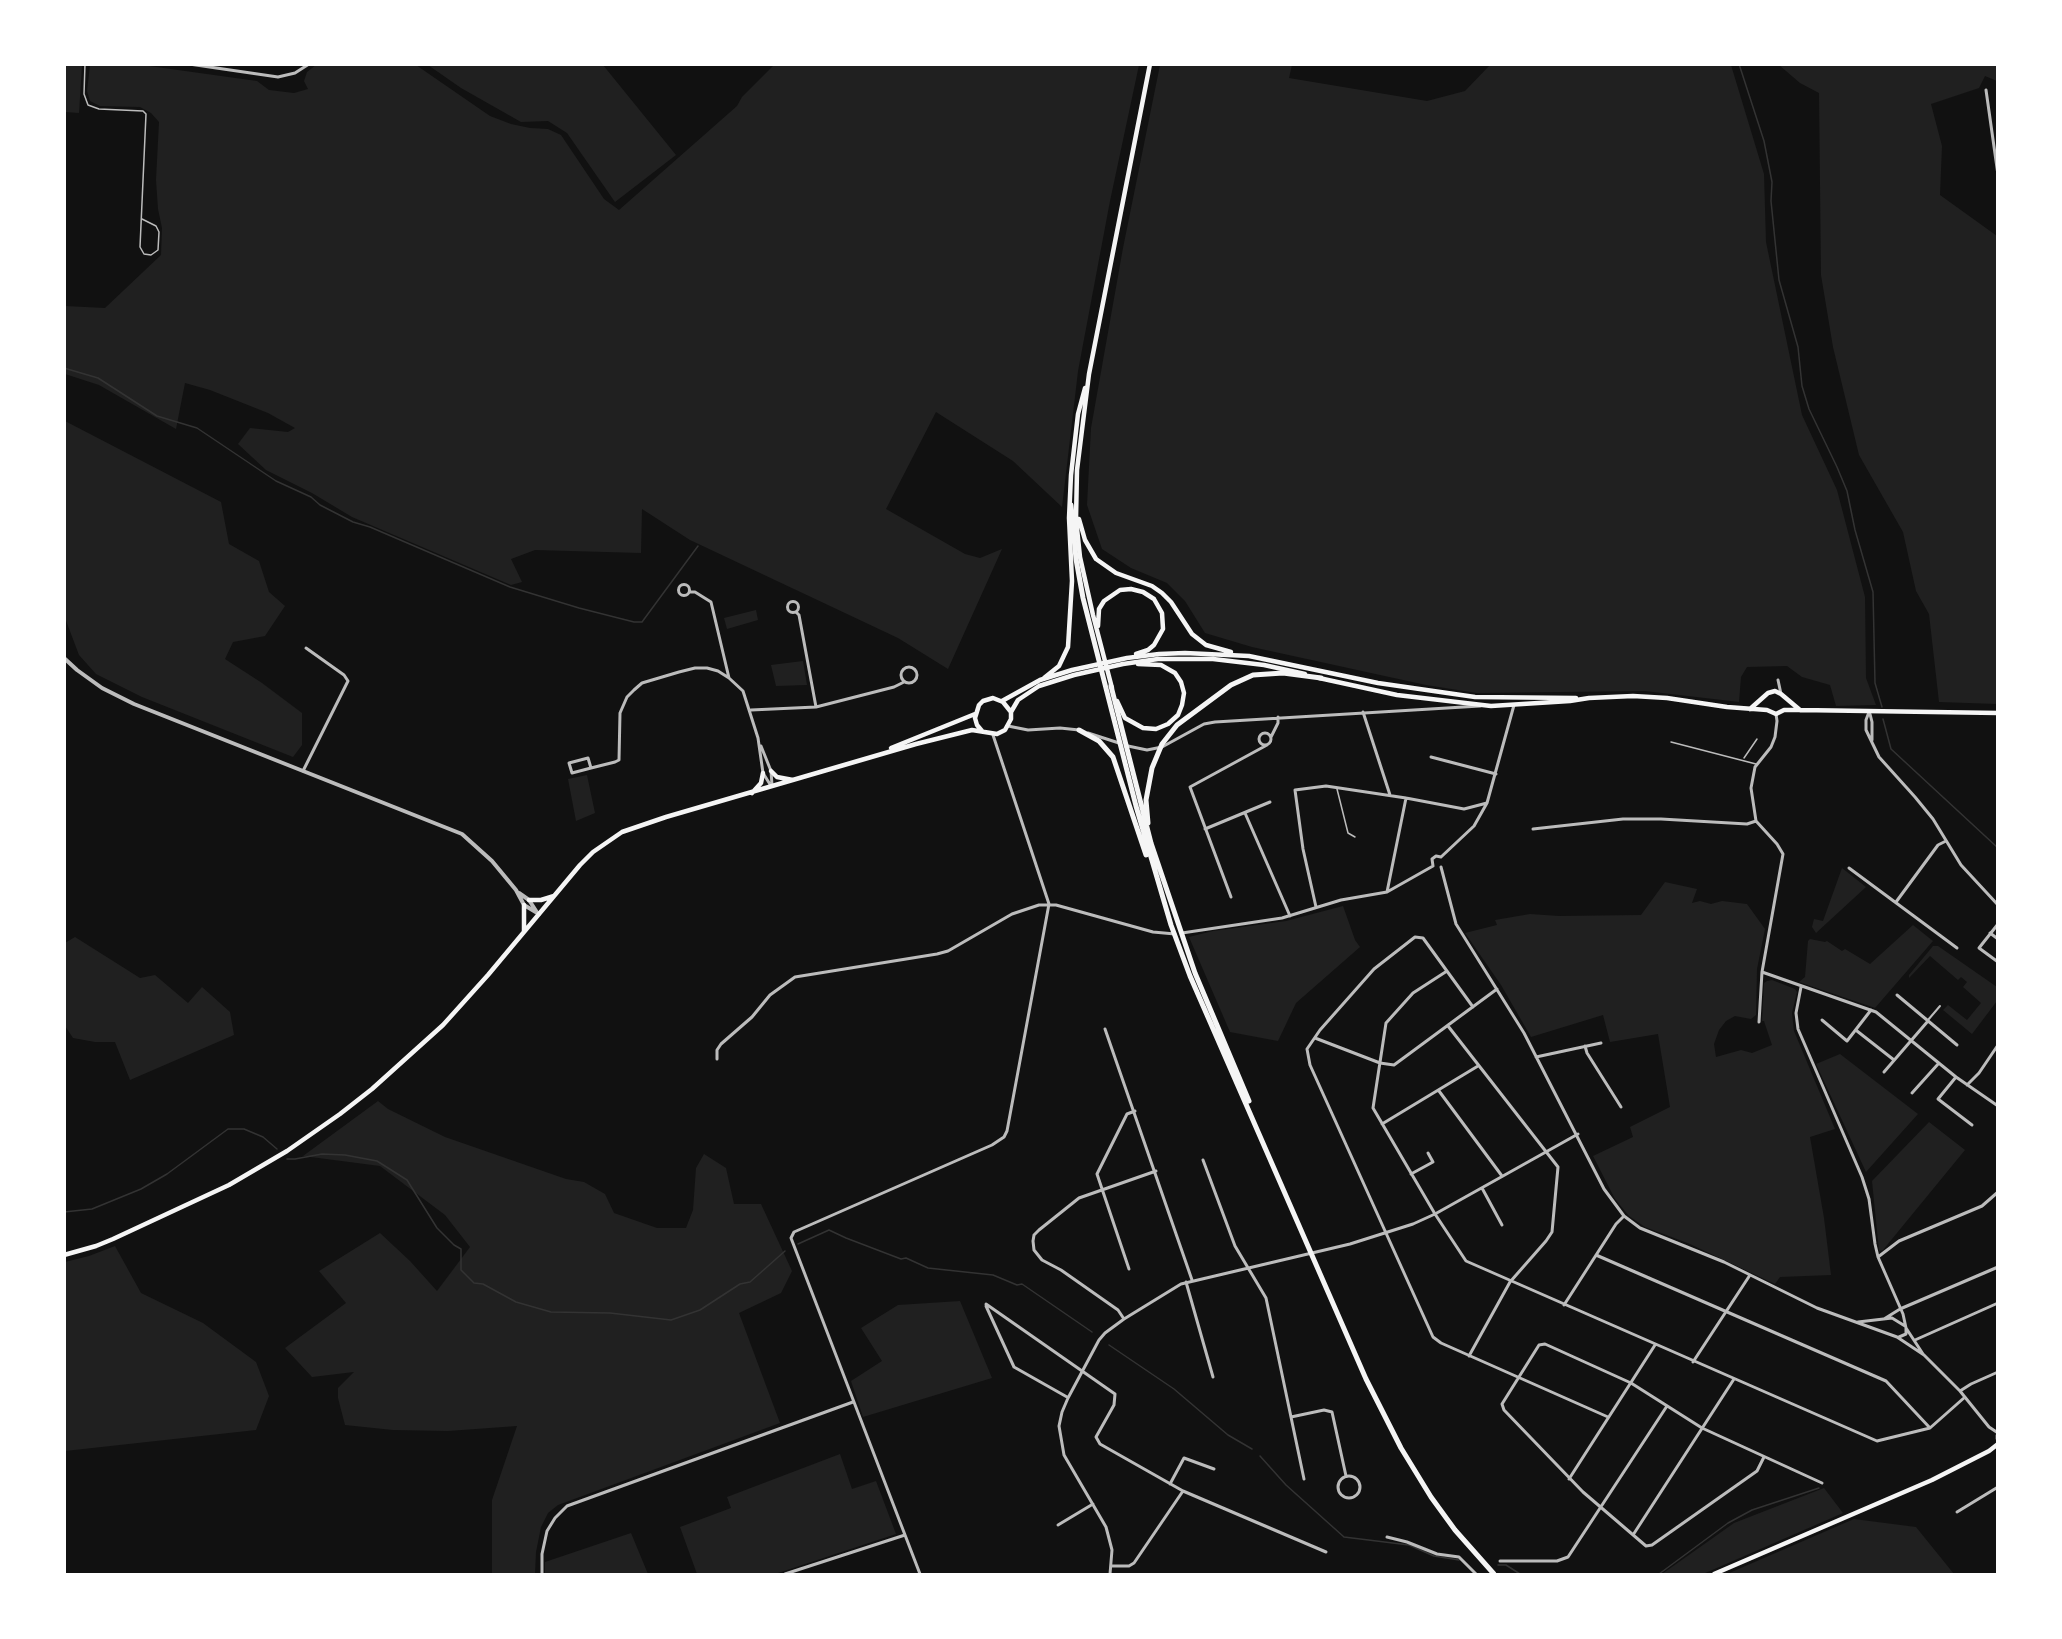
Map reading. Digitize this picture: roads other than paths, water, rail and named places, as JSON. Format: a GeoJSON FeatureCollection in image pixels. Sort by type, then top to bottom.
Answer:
{"type":"FeatureCollection","features":[{"type":"Feature","properties":{"kind":"highway"},"geometry":{"type":"LineString","coordinates":[[1074,505],[1081,587],[1155,873],[1190,976],[1362,1368],[1401,1448],[1431,1497],[1455,1530],[1494,1575]]}},
{"type":"Feature","properties":{"kind":"highway"},"geometry":{"type":"LineString","coordinates":[[1151,843],[1146,800],[1152,768],[1156,756],[1178,725],[1231,685],[1253,675],[1283,673],[1321,678]]}},
{"type":"Feature","properties":{"kind":"highway"},"geometry":{"type":"LineString","coordinates":[[1079,730],[1099,741],[1113,758],[1148,863],[1155,873]]}},
{"type":"Feature","properties":{"kind":"highway"},"geometry":{"type":"LineString","coordinates":[[1129,768],[1151,843],[1195,973],[1245,1089],[1252,1114]]}},
{"type":"Feature","properties":{"kind":"main road"},"geometry":{"type":"LineString","coordinates":[[1150,64],[1089,374],[1077,424],[1071,475],[1074,505],[1084,540],[1096,559],[1116,573],[1146,583],[1162,592],[1171,602],[1185,626],[1206,645],[1224,651],[1378,683],[1444,694],[1491,698],[1647,697],[1767,710],[1776,714],[1784,710],[1998,713]]}},
{"type":"Feature","properties":{"kind":"main road"},"geometry":{"type":"LineString","coordinates":[[1002,701],[1040,680],[1059,666],[1068,647],[1072,581],[1069,518],[1074,505]]}},
{"type":"Feature","properties":{"kind":"main road"},"geometry":{"type":"LineString","coordinates":[[1011,712],[1018,700],[1039,686],[1121,661],[1148,650],[1160,638],[1163,629],[1162,613],[1154,599],[1143,592],[1131,589],[1120,590],[1104,601],[1099,609],[1097,620],[1098,647]]}},
{"type":"Feature","properties":{"kind":"main road"},"geometry":{"type":"LineString","coordinates":[[1040,680],[1072,670],[1159,654],[1249,656]]}},
{"type":"Feature","properties":{"kind":"main road"},"geometry":{"type":"LineString","coordinates":[[1121,661],[1213,659],[1264,665],[1397,695],[1491,706],[1570,701],[1582,698]]}},
{"type":"Feature","properties":{"kind":"main road"},"geometry":{"type":"LineString","coordinates":[[1108,686],[1122,713],[1132,723],[1143,728],[1156,729],[1168,724],[1178,715],[1184,693],[1175,673],[1161,665],[1121,661]]}},
{"type":"Feature","properties":{"kind":"main road"},"geometry":{"type":"LineString","coordinates":[[1750,709],[1769,694],[1783,695],[1800,710]]}},
{"type":"Feature","properties":{"kind":"main road"},"geometry":{"type":"LineString","coordinates":[[1767,710],[1764,702],[1769,694]]}},
{"type":"Feature","properties":{"kind":"main road"},"geometry":{"type":"LineString","coordinates":[[1783,695],[1786,702],[1784,710]]}},
{"type":"Feature","properties":{"kind":"main road"},"geometry":{"type":"LineString","coordinates":[[64,1255],[105,1243],[229,1185],[287,1151],[322,1127],[372,1089],[443,1025],[471,996],[574,871],[593,852],[622,832],[858,760],[972,730],[993,735],[1002,732],[1008,726],[1011,712],[1008,706],[993,698],[983,701],[975,714],[976,722],[982,731]]}},
{"type":"Feature","properties":{"kind":"main road"},"geometry":{"type":"LineString","coordinates":[[858,760],[975,714]]}},
{"type":"Feature","properties":{"kind":"main road"},"geometry":{"type":"LineString","coordinates":[[771,771],[780,778],[795,780]]}},
{"type":"Feature","properties":{"kind":"main road"},"geometry":{"type":"LineString","coordinates":[[753,793],[761,783],[763,773]]}},
{"type":"Feature","properties":{"kind":"main road"},"geometry":{"type":"LineString","coordinates":[[524,932],[526,902],[554,896]]}},
{"type":"Feature","properties":{"kind":"main road"},"geometry":{"type":"LineString","coordinates":[[1714,1575],[1932,1480],[1989,1451],[1998,1444]]}},
{"type":"Feature","properties":{"kind":"street"},"geometry":{"type":"LineString","coordinates":[[189,64],[278,76],[295,73],[309,64]]}},
{"type":"Feature","properties":{"kind":"street"},"geometry":{"type":"LineString","coordinates":[[1986,90],[1998,175]]}},
{"type":"Feature","properties":{"kind":"street"},"geometry":{"type":"LineString","coordinates":[[690,592],[695,592],[711,602],[729,678]]}},
{"type":"Feature","properties":{"kind":"street"},"geometry":{"type":"LineString","coordinates":[[796,612],[799,615],[816,707]]}},
{"type":"Feature","properties":{"kind":"street"},"geometry":{"type":"LineString","coordinates":[[303,771],[348,681],[344,675],[306,648]]}},
{"type":"Feature","properties":{"kind":"street"},"geometry":{"type":"LineString","coordinates":[[65,658],[102,688],[134,704],[462,834],[478,846],[539,914]]}},
{"type":"Feature","properties":{"kind":"street"},"geometry":{"type":"LineString","coordinates":[[591,768],[588,758],[569,763],[572,773],[591,768],[619,760],[620,713],[627,697],[642,683],[696,668],[718,671],[743,691],[759,745],[763,773],[772,787]]}},
{"type":"Feature","properties":{"kind":"street"},"geometry":{"type":"LineString","coordinates":[[750,710],[816,707],[894,687],[904,682],[909,684],[916,680],[918,675],[914,668],[903,669],[901,677],[904,682]]}},
{"type":"Feature","properties":{"kind":"street"},"geometry":{"type":"LineString","coordinates":[[1769,694],[1778,680],[1783,695]]}},
{"type":"Feature","properties":{"kind":"street"},"geometry":{"type":"LineString","coordinates":[[1433,866],[1432,859],[1436,856],[1441,857],[1474,826],[1487,803],[1514,705]]}},
{"type":"Feature","properties":{"kind":"street"},"geometry":{"type":"LineString","coordinates":[[1008,726],[1028,730],[1059,728],[1079,730],[1130,747],[1147,750],[1162,747],[1204,724],[1215,722],[1491,706]]}},
{"type":"Feature","properties":{"kind":"street"},"geometry":{"type":"LineString","coordinates":[[1363,712],[1390,795]]}},
{"type":"Feature","properties":{"kind":"street"},"geometry":{"type":"LineString","coordinates":[[1869,712],[1866,730],[1879,757],[1933,819],[1961,865],[1998,906]]}},
{"type":"Feature","properties":{"kind":"street"},"geometry":{"type":"LineString","coordinates":[[1759,1022],[1762,972],[1783,854],[1756,821],[1751,788],[1757,764],[1771,747],[1775,737],[1778,721],[1776,714]]}},
{"type":"Feature","properties":{"kind":"street"},"geometry":{"type":"LineString","coordinates":[[1231,897],[1190,788],[1271,742],[1278,717]]}},
{"type":"Feature","properties":{"kind":"street"},"geometry":{"type":"LineString","coordinates":[[1267,745],[1260,742],[1260,735],[1266,733],[1271,737]]}},
{"type":"Feature","properties":{"kind":"street"},"geometry":{"type":"LineString","coordinates":[[920,1575],[792,1245],[792,1235],[992,1145],[1004,1137],[1007,1131],[1049,904],[993,735]]}},
{"type":"Feature","properties":{"kind":"street"},"geometry":{"type":"LineString","coordinates":[[759,745],[771,771],[772,787]]}},
{"type":"Feature","properties":{"kind":"street"},"geometry":{"type":"LineString","coordinates":[[1431,758],[1496,774]]}},
{"type":"Feature","properties":{"kind":"street"},"geometry":{"type":"LineString","coordinates":[[1316,907],[1303,849],[1295,790],[1314,787],[1337,788],[1464,809],[1487,803]]}},
{"type":"Feature","properties":{"kind":"street"},"geometry":{"type":"LineString","coordinates":[[1387,892],[1406,798]]}},
{"type":"Feature","properties":{"kind":"street"},"geometry":{"type":"LineString","coordinates":[[1205,829],[1270,802]]}},
{"type":"Feature","properties":{"kind":"street"},"geometry":{"type":"LineString","coordinates":[[1245,813],[1290,916]]}},
{"type":"Feature","properties":{"kind":"street"},"geometry":{"type":"LineString","coordinates":[[1533,830],[1623,819],[1747,824],[1756,821]]}},
{"type":"Feature","properties":{"kind":"street"},"geometry":{"type":"LineString","coordinates":[[1896,903],[1938,845],[1946,841]]}},
{"type":"Feature","properties":{"kind":"street"},"geometry":{"type":"LineString","coordinates":[[1441,857],[1443,862],[1441,867],[1456,924],[1524,1033],[1578,1134],[1604,1189],[1624,1216],[1640,1228],[1724,1262],[1817,1308],[1897,1337],[1924,1355],[1965,1396],[1998,1435]]}},
{"type":"Feature","properties":{"kind":"street"},"geometry":{"type":"LineString","coordinates":[[717,1059],[717,1050],[721,1044],[752,1017],[770,995],[795,977],[938,954],[948,951],[1012,914],[1039,905],[1049,904],[1154,932],[1177,934],[1201,928],[1290,916],[1341,900],[1387,892],[1433,866],[1441,867]]}},
{"type":"Feature","properties":{"kind":"street"},"geometry":{"type":"LineString","coordinates":[[1849,868],[1957,948]]}},
{"type":"Feature","properties":{"kind":"street"},"geometry":{"type":"LineString","coordinates":[[1998,924],[1979,948],[1998,962]]}},
{"type":"Feature","properties":{"kind":"street"},"geometry":{"type":"LineString","coordinates":[[1990,933],[1998,939]]}},
{"type":"Feature","properties":{"kind":"street"},"geometry":{"type":"LineString","coordinates":[[1473,1007],[1423,938],[1415,937],[1374,969],[1315,1038],[1307,1049],[1310,1065],[1432,1337],[1441,1344],[1608,1417]]}},
{"type":"Feature","properties":{"kind":"street"},"geometry":{"type":"LineString","coordinates":[[1447,970],[1413,993],[1388,1019],[1384,1030],[1373,1108],[1435,1214],[1466,1261],[1877,1441],[1930,1428],[1965,1396]]}},
{"type":"Feature","properties":{"kind":"street"},"geometry":{"type":"LineString","coordinates":[[1762,972],[1881,1015],[1956,1077],[1998,1106]]}},
{"type":"Feature","properties":{"kind":"street"},"geometry":{"type":"LineString","coordinates":[[1801,987],[1796,1013],[1798,1029],[1862,1177],[1869,1199],[1878,1257],[1905,1319],[1904,1336],[1897,1337]]}},
{"type":"Feature","properties":{"kind":"street"},"geometry":{"type":"LineString","coordinates":[[1315,1038],[1380,1063],[1397,1064],[1497,989]]}},
{"type":"Feature","properties":{"kind":"street"},"geometry":{"type":"LineString","coordinates":[[1898,995],[1957,1044]]}},
{"type":"Feature","properties":{"kind":"street"},"geometry":{"type":"LineString","coordinates":[[1884,1072],[1940,1006]]}},
{"type":"Feature","properties":{"kind":"street"},"geometry":{"type":"LineString","coordinates":[[1822,1020],[1847,1041],[1871,1010]]}},
{"type":"Feature","properties":{"kind":"street"},"geometry":{"type":"LineString","coordinates":[[1448,1026],[1558,1167],[1552,1232],[1510,1282],[1469,1356]]}},
{"type":"Feature","properties":{"kind":"street"},"geometry":{"type":"LineString","coordinates":[[1105,1029],[1192,1280]]}},
{"type":"Feature","properties":{"kind":"street"},"geometry":{"type":"LineString","coordinates":[[1857,1030],[1894,1060]]}},
{"type":"Feature","properties":{"kind":"street"},"geometry":{"type":"LineString","coordinates":[[1536,1057],[1601,1043]]}},
{"type":"Feature","properties":{"kind":"street"},"geometry":{"type":"LineString","coordinates":[[1967,1085],[1979,1073],[1998,1045]]}},
{"type":"Feature","properties":{"kind":"street"},"geometry":{"type":"LineString","coordinates":[[1585,1046],[1587,1053],[1621,1107]]}},
{"type":"Feature","properties":{"kind":"street"},"geometry":{"type":"LineString","coordinates":[[1912,1093],[1939,1063]]}},
{"type":"Feature","properties":{"kind":"street"},"geometry":{"type":"LineString","coordinates":[[1382,1124],[1478,1066]]}},
{"type":"Feature","properties":{"kind":"street"},"geometry":{"type":"LineString","coordinates":[[1956,1077],[1938,1099],[1972,1125]]}},
{"type":"Feature","properties":{"kind":"street"},"geometry":{"type":"LineString","coordinates":[[1439,1090],[1502,1176]]}},
{"type":"Feature","properties":{"kind":"street"},"geometry":{"type":"LineString","coordinates":[[1129,1269],[1097,1174],[1127,1114],[1135,1111]]}},
{"type":"Feature","properties":{"kind":"street"},"geometry":{"type":"LineString","coordinates":[[1110,1575],[1110,1539],[1106,1527],[1064,1455],[1059,1426],[1068,1398],[1101,1337],[1124,1319],[1186,1282],[1338,1247],[1384,1234],[1435,1214],[1578,1134]]}},
{"type":"Feature","properties":{"kind":"street"},"geometry":{"type":"LineString","coordinates":[[1411,1174],[1433,1162],[1428,1153]]}},
{"type":"Feature","properties":{"kind":"street"},"geometry":{"type":"LineString","coordinates":[[1203,1160],[1235,1246],[1266,1298],[1304,1479]]}},
{"type":"Feature","properties":{"kind":"street"},"geometry":{"type":"LineString","coordinates":[[1124,1319],[1118,1310],[1061,1270],[1042,1260],[1034,1250],[1034,1235],[1079,1198],[1156,1171]]}},
{"type":"Feature","properties":{"kind":"street"},"geometry":{"type":"LineString","coordinates":[[1482,1188],[1502,1226]]}},
{"type":"Feature","properties":{"kind":"street"},"geometry":{"type":"LineString","coordinates":[[1878,1257],[1899,1241],[1982,1206],[1998,1192]]}},
{"type":"Feature","properties":{"kind":"street"},"geometry":{"type":"LineString","coordinates":[[1564,1305],[1616,1224],[1624,1216]]}},
{"type":"Feature","properties":{"kind":"street"},"geometry":{"type":"LineString","coordinates":[[1596,1255],[1886,1381],[1930,1428]]}},
{"type":"Feature","properties":{"kind":"street"},"geometry":{"type":"LineString","coordinates":[[1884,1332],[1880,1328],[1883,1320],[1900,1309],[1998,1267],[1998,1261]]}},
{"type":"Feature","properties":{"kind":"street"},"geometry":{"type":"LineString","coordinates":[[1693,1362],[1750,1275]]}},
{"type":"Feature","properties":{"kind":"street"},"geometry":{"type":"LineString","coordinates":[[1186,1282],[1213,1377]]}},
{"type":"Feature","properties":{"kind":"street"},"geometry":{"type":"LineString","coordinates":[[1915,1340],[1998,1303]]}},
{"type":"Feature","properties":{"kind":"street"},"geometry":{"type":"LineString","coordinates":[[1068,1398],[1014,1367],[986,1304],[1113,1392],[1116,1398],[1114,1405],[1098,1433],[1098,1441],[1184,1491],[1326,1552]]}},
{"type":"Feature","properties":{"kind":"street"},"geometry":{"type":"LineString","coordinates":[[1856,1322],[1897,1320],[1906,1328],[1924,1355]]}},
{"type":"Feature","properties":{"kind":"street"},"geometry":{"type":"LineString","coordinates":[[1764,1457],[1757,1471],[1652,1545],[1646,1545],[1569,1479],[1504,1410],[1503,1401],[1539,1346],[1545,1344],[1631,1383],[1702,1428],[1822,1483]]}},
{"type":"Feature","properties":{"kind":"street"},"geometry":{"type":"LineString","coordinates":[[1569,1479],[1655,1345]]}},
{"type":"Feature","properties":{"kind":"street"},"geometry":{"type":"LineString","coordinates":[[1960,1391],[1998,1372]]}},
{"type":"Feature","properties":{"kind":"street"},"geometry":{"type":"LineString","coordinates":[[1633,1535],[1734,1379]]}},
{"type":"Feature","properties":{"kind":"street"},"geometry":{"type":"LineString","coordinates":[[542,1575],[542,1554],[548,1531],[555,1518],[567,1506],[853,1402]]}},
{"type":"Feature","properties":{"kind":"street"},"geometry":{"type":"LineString","coordinates":[[1500,1561],[1552,1561],[1564,1559],[1571,1553],[1667,1406]]}},
{"type":"Feature","properties":{"kind":"street"},"geometry":{"type":"LineString","coordinates":[[1291,1417],[1324,1410],[1332,1412],[1346,1476]]}},
{"type":"Feature","properties":{"kind":"street"},"geometry":{"type":"LineString","coordinates":[[1170,1484],[1184,1458],[1214,1469]]}},
{"type":"Feature","properties":{"kind":"street"},"geometry":{"type":"LineString","coordinates":[[1346,1476],[1355,1478],[1359,1485],[1358,1493],[1350,1498],[1342,1496],[1338,1489],[1340,1480],[1346,1476]]}},
{"type":"Feature","properties":{"kind":"street"},"geometry":{"type":"LineString","coordinates":[[1957,1512],[1998,1486]]}},
{"type":"Feature","properties":{"kind":"street"},"geometry":{"type":"LineString","coordinates":[[1111,1566],[1129,1566],[1134,1563],[1184,1491]]}},
{"type":"Feature","properties":{"kind":"street"},"geometry":{"type":"LineString","coordinates":[[1058,1525],[1093,1504]]}},
{"type":"Feature","properties":{"kind":"street"},"geometry":{"type":"LineString","coordinates":[[785,1575],[905,1535]]}},
{"type":"Feature","properties":{"kind":"street"},"geometry":{"type":"LineString","coordinates":[[1388,1537],[1437,1554],[1459,1557],[1476,1575]]}},
{"type":"Feature","properties":{"kind":"lane"},"geometry":{"type":"LineString","coordinates":[[85,64],[84,94],[88,105],[99,109],[143,111],[146,114],[140,246],[142,252],[147,255],[156,252],[159,231],[156,226],[142,219]]}},
{"type":"Feature","properties":{"kind":"lane"},"geometry":{"type":"LineString","coordinates":[[1743,759],[1757,739]]}},
{"type":"Feature","properties":{"kind":"lane"},"geometry":{"type":"LineString","coordinates":[[1671,742],[1757,764]]}},
{"type":"Feature","properties":{"kind":"lane"},"geometry":{"type":"LineString","coordinates":[[1337,788],[1348,833],[1355,837]]}},
{"type":"Feature","properties":{"kind":"waterway"},"geometry":{"type":"LineString","coordinates":[[1739,64],[1764,141],[1772,182],[1771,201],[1779,280],[1798,347],[1802,386],[1809,409],[1847,491],[1855,530],[1873,592],[1875,683],[1882,707]]}},
{"type":"Feature","properties":{"kind":"waterway"},"geometry":{"type":"LineString","coordinates":[[64,368],[98,378],[157,416],[197,428],[276,481],[311,497],[320,505],[353,522],[370,527],[510,587],[579,608],[642,622],[698,546]]}},
{"type":"Feature","properties":{"kind":"waterway"},"geometry":{"type":"LineString","coordinates":[[1883,719],[1891,749],[1998,848]]}},
{"type":"Feature","properties":{"kind":"waterway"},"geometry":{"type":"LineString","coordinates":[[64,1212],[92,1209],[141,1189],[167,1174],[228,1129],[244,1129],[263,1137],[277,1149]]}},
{"type":"Feature","properties":{"kind":"waterway"},"geometry":{"type":"LineString","coordinates":[[287,1159],[322,1154],[345,1155],[377,1161],[407,1180],[437,1228],[461,1249],[461,1270],[474,1283],[483,1284],[516,1302],[551,1312],[610,1313],[671,1320],[700,1310],[740,1284],[750,1282],[785,1251]]}},
{"type":"Feature","properties":{"kind":"waterway"},"geometry":{"type":"LineString","coordinates":[[798,1244],[829,1230],[928,1268],[993,1275],[1017,1285],[1022,1284],[1092,1332]]}},
{"type":"Feature","properties":{"kind":"waterway"},"geometry":{"type":"LineString","coordinates":[[1109,1345],[1174,1389],[1228,1435],[1252,1449]]}},
{"type":"Feature","properties":{"kind":"waterway"},"geometry":{"type":"LineString","coordinates":[[1260,1456],[1286,1485],[1344,1537],[1409,1545],[1434,1556],[1459,1560]]}},
{"type":"Feature","properties":{"kind":"waterway"},"geometry":{"type":"LineString","coordinates":[[1659,1574],[1728,1523],[1752,1510],[1819,1488]]}},
{"type":"Feature","properties":{"kind":"waterway"},"geometry":{"type":"LineString","coordinates":[[1498,1565],[1506,1565],[1520,1574]]}}]}
